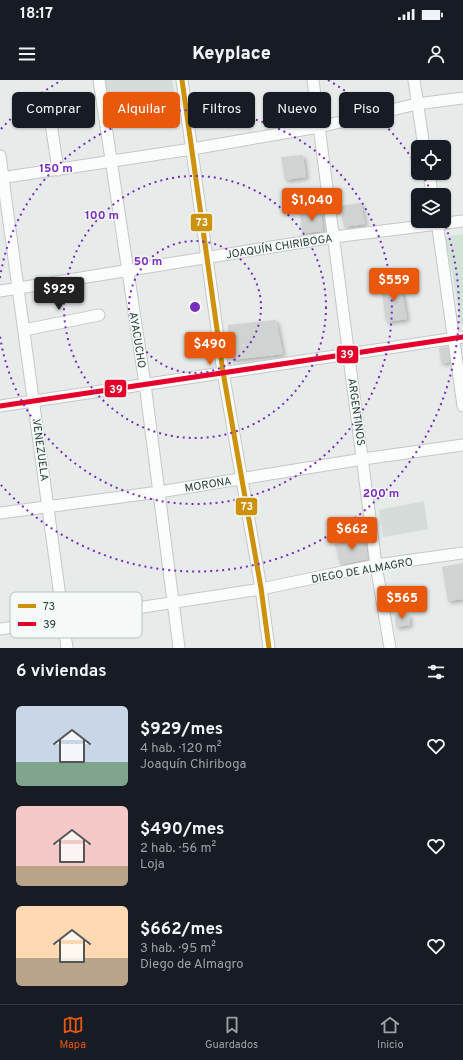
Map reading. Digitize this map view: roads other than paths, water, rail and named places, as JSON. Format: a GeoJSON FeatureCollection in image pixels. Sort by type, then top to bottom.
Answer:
{"type":"FeatureCollection","features":[{"type":"Feature","properties":{"kind":"street","name":"AYACUCHO"},"geometry":{"type":"LineString","coordinates":[[98,80],[145,384],[179,648]]}},
{"type":"Feature","properties":{"kind":"street"},"geometry":{"type":"LineString","coordinates":[[182,80],[223,372],[240,479],[261,590],[269,648]]}},
{"type":"Feature","properties":{"kind":"street","name":"ARGENTINOS"},"geometry":{"type":"LineString","coordinates":[[313,80],[315,92]]}},
{"type":"Feature","properties":{"kind":"street"},"geometry":{"type":"LineString","coordinates":[[414,80],[423,140]]}},
{"type":"Feature","properties":{"kind":"street"},"geometry":{"type":"LineString","coordinates":[[331,124],[417,104],[463,98]]}},
{"type":"Feature","properties":{"kind":"street"},"geometry":{"type":"LineString","coordinates":[[52,128],[58,170]]}},
{"type":"Feature","properties":{"kind":"street"},"geometry":{"type":"LineString","coordinates":[[2,178],[192,149],[313,128]]}},
{"type":"Feature","properties":{"kind":"street","name":"ARGENTINOS"},"geometry":{"type":"LineString","coordinates":[[319,128],[376,565],[390,648]]}},
{"type":"Feature","properties":{"kind":"street","name":"VENEZUELA"},"geometry":{"type":"LineString","coordinates":[[0,156],[61,592]]}},
{"type":"Feature","properties":{"kind":"street","name":"JOAQUÍN CHIRIBOGA"},"geometry":{"type":"LineString","coordinates":[[451,221],[463,221]]}},
{"type":"Feature","properties":{"kind":"street","name":"JOAQUÍN CHIRIBOGA"},"geometry":{"type":"LineString","coordinates":[[0,292],[127,270],[411,226]]}},
{"type":"Feature","properties":{"kind":"street"},"geometry":{"type":"LineString","coordinates":[[438,228],[458,337],[463,406]]}},
{"type":"Feature","properties":{"kind":"street"},"geometry":{"type":"LineString","coordinates":[[24,330],[99,315]]}},
{"type":"Feature","properties":{"kind":"street"},"geometry":{"type":"LineString","coordinates":[[0,406],[458,337]]}},
{"type":"Feature","properties":{"kind":"street","name":"MORONA"},"geometry":{"type":"LineString","coordinates":[[0,513],[159,492],[463,444]]}},
{"type":"Feature","properties":{"kind":"street","name":"DIEGO DE ALMAGRO"},"geometry":{"type":"LineString","coordinates":[[142,607],[261,590],[376,565],[463,553]]}},
{"type":"Feature","properties":{"kind":"street","name":"DIEGO DE ALMAGRO"},"geometry":{"type":"LineString","coordinates":[[0,628],[10,626]]}},
{"type":"Feature","properties":{"kind":"street","name":"VENEZUELA"},"geometry":{"type":"LineString","coordinates":[[66,638],[67,648]]}}]}
